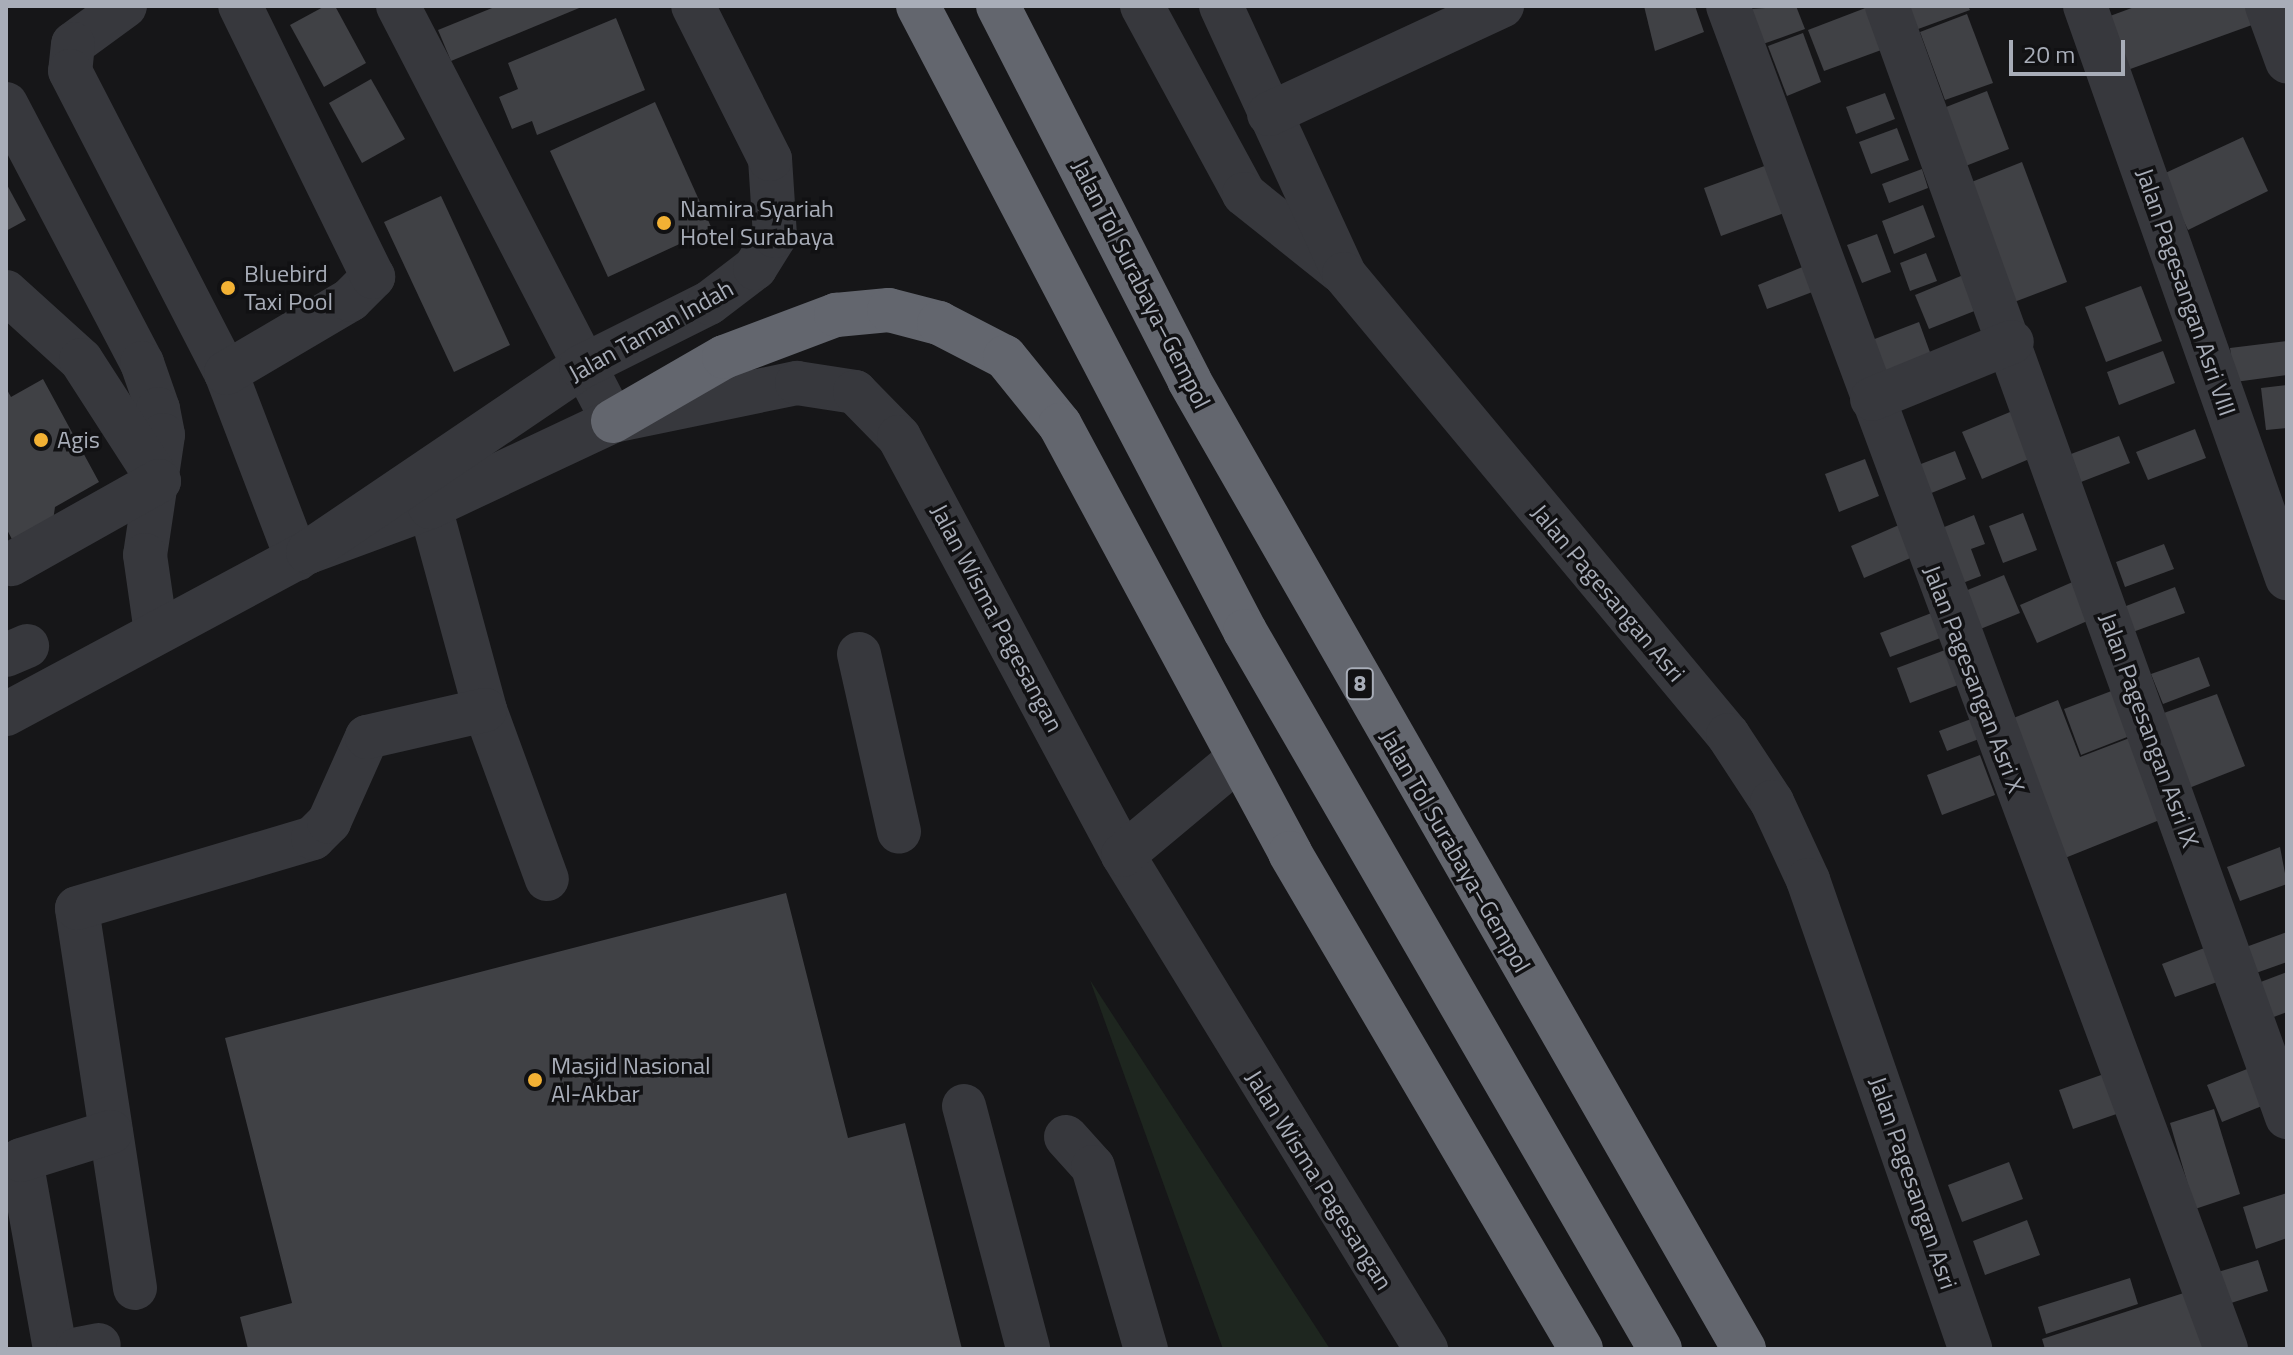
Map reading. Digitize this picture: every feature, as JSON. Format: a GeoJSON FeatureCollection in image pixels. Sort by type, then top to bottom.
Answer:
{"type":"FeatureCollection","features":[{"type":"Feature","properties":{"kind":"highway"},"geometry":{"type":"LineString","coordinates":[[918,6],[1245,631],[1660,1349]]}},
{"type":"Feature","properties":{"kind":"highway","name":"Jalan Tol Surabaya–Gempol"},"geometry":{"type":"LineString","coordinates":[[998,6],[1197,393],[1744,1349]]}},
{"type":"Feature","properties":{"kind":"highway"},"geometry":{"type":"LineString","coordinates":[[613,421],[724,357],[836,315],[889,310],[974,338],[1005,357],[1060,425],[1238,759],[1581,1349]]}},
{"type":"Feature","properties":{"kind":"street"},"geometry":{"type":"LineString","coordinates":[[6,714],[302,556],[226,373],[70,71],[73,44],[125,6]]}},
{"type":"Feature","properties":{"kind":"street"},"geometry":{"type":"LineString","coordinates":[[226,373],[350,300],[373,277],[372,261],[240,6]]}},
{"type":"Feature","properties":{"kind":"street"},"geometry":{"type":"LineString","coordinates":[[398,6],[581,367],[613,421]]}},
{"type":"Feature","properties":{"kind":"street","name":"Jalan Taman Indah"},"geometry":{"type":"LineString","coordinates":[[302,556],[581,367],[734,286],[775,236],[770,159],[693,6]]}},
{"type":"Feature","properties":{"kind":"street"},"geometry":{"type":"LineString","coordinates":[[1142,6],[1244,194],[1344,274]]}},
{"type":"Feature","properties":{"kind":"street","name":"Jalan Pagesangan Asri"},"geometry":{"type":"LineString","coordinates":[[1221,6],[1344,274],[1728,735],[1772,802],[1808,880],[1970,1349]]}},
{"type":"Feature","properties":{"kind":"street"},"geometry":{"type":"LineString","coordinates":[[1269,114],[1442,19],[1502,6]]}},
{"type":"Feature","properties":{"kind":"street","name":"Jalan Pagesangan Asri X"},"geometry":{"type":"LineString","coordinates":[[1728,6],[2226,1349]]}},
{"type":"Feature","properties":{"kind":"street","name":"Jalan Pagesangan Asri IX"},"geometry":{"type":"LineString","coordinates":[[1887,6],[2012,342],[2287,1117]]}},
{"type":"Feature","properties":{"kind":"street","name":"Jalan Pagesangan Asri VIII"},"geometry":{"type":"LineString","coordinates":[[2085,6],[2287,578]]}},
{"type":"Feature","properties":{"kind":"street"},"geometry":{"type":"LineString","coordinates":[[2267,6],[2287,61]]}},
{"type":"Feature","properties":{"kind":"street"},"geometry":{"type":"LineString","coordinates":[[6,104],[142,363],[163,435],[159,481],[145,555],[156,632]]}},
{"type":"Feature","properties":{"kind":"street"},"geometry":{"type":"LineString","coordinates":[[6,292],[81,360],[159,481]]}},
{"type":"Feature","properties":{"kind":"street"},"geometry":{"type":"LineString","coordinates":[[1872,399],[2012,342]]}},
{"type":"Feature","properties":{"kind":"street","name":"Jalan Wisma Pagesangan"},"geometry":{"type":"LineString","coordinates":[[302,556],[430,507],[613,421],[797,383],[855,392],[877,409],[927,484],[1123,855],[1426,1349]]}},
{"type":"Feature","properties":{"kind":"street"},"geometry":{"type":"LineString","coordinates":[[11,564],[159,481]]}},
{"type":"Feature","properties":{"kind":"street"},"geometry":{"type":"LineString","coordinates":[[430,507],[485,710],[547,879]]}},
{"type":"Feature","properties":{"kind":"street"},"geometry":{"type":"LineString","coordinates":[[859,654],[899,832]]}},
{"type":"Feature","properties":{"kind":"street"},"geometry":{"type":"LineString","coordinates":[[135,1288],[77,908],[313,838],[329,822],[367,737],[485,710]]}},
{"type":"Feature","properties":{"kind":"street"},"geometry":{"type":"LineString","coordinates":[[1123,855],[1238,759]]}},
{"type":"Feature","properties":{"kind":"street"},"geometry":{"type":"LineString","coordinates":[[964,1106],[1028,1349]]}},
{"type":"Feature","properties":{"kind":"street"},"geometry":{"type":"LineString","coordinates":[[55,1349],[21,1160],[111,1132]]}},
{"type":"Feature","properties":{"kind":"street"},"geometry":{"type":"LineString","coordinates":[[1066,1137],[1093,1167],[1146,1349]]}},
{"type":"Feature","properties":{"kind":"shaded area"},"geometry":{"type":"Polygon","coordinates":[[[1090,980],[1330,1349],[1223,1349],[1090,980]]]}},
{"type":"Feature","properties":{"kind":"building"},"geometry":{"type":"Polygon","coordinates":[[[325,6],[335,6],[366,63],[324,87],[290,25],[325,6]]]}},
{"type":"Feature","properties":{"kind":"building"},"geometry":{"type":"Polygon","coordinates":[[[497,6],[584,6],[451,61],[438,30],[497,6]]]}},
{"type":"Feature","properties":{"kind":"building"},"geometry":{"type":"Polygon","coordinates":[[[1644,6],[1695,6],[1704,32],[1655,51],[1644,6]]]}},
{"type":"Feature","properties":{"kind":"building"},"geometry":{"type":"Polygon","coordinates":[[[1796,6],[1805,29],[1763,44],[1750,9],[1796,6]]]}},
{"type":"Feature","properties":{"kind":"building"},"geometry":{"type":"Polygon","coordinates":[[[1901,6],[1968,6],[1970,10],[1910,32],[1901,6]]]}},
{"type":"Feature","properties":{"kind":"building"},"geometry":{"type":"Polygon","coordinates":[[[2137,6],[2245,6],[2252,25],[2122,72],[2102,19],[2137,6]]]}},
{"type":"Feature","properties":{"kind":"building"},"geometry":{"type":"Polygon","coordinates":[[[1868,7],[1884,49],[1824,71],[1808,30],[1868,7]]]}},
{"type":"Feature","properties":{"kind":"building"},"geometry":{"type":"Polygon","coordinates":[[[1967,14],[1993,83],[1945,100],[1920,32],[1967,14]]]}},
{"type":"Feature","properties":{"kind":"building"},"geometry":{"type":"Polygon","coordinates":[[[616,18],[645,90],[537,135],[532,121],[512,129],[499,97],[518,89],[508,63],[616,18]]]}},
{"type":"Feature","properties":{"kind":"building"},"geometry":{"type":"Polygon","coordinates":[[[1803,33],[1821,82],[1787,96],[1768,46],[1803,33]]]}},
{"type":"Feature","properties":{"kind":"building"},"geometry":{"type":"Polygon","coordinates":[[[371,79],[405,139],[362,163],[329,103],[371,79]]]}},
{"type":"Feature","properties":{"kind":"building"},"geometry":{"type":"Polygon","coordinates":[[[1987,91],[2009,149],[1963,167],[1941,109],[1987,91]]]}},
{"type":"Feature","properties":{"kind":"building"},"geometry":{"type":"Polygon","coordinates":[[[1885,93],[1895,119],[1856,134],[1846,107],[1885,93]]]}},
{"type":"Feature","properties":{"kind":"building"},"geometry":{"type":"Polygon","coordinates":[[[655,102],[712,229],[608,277],[550,151],[655,102]]]}},
{"type":"Feature","properties":{"kind":"building"},"geometry":{"type":"Polygon","coordinates":[[[1897,128],[1909,160],[1871,174],[1859,142],[1897,128]]]}},
{"type":"Feature","properties":{"kind":"building"},"geometry":{"type":"Polygon","coordinates":[[[2243,137],[2268,191],[2188,230],[2161,175],[2243,137]]]}},
{"type":"Feature","properties":{"kind":"building"},"geometry":{"type":"Polygon","coordinates":[[[2022,162],[2067,282],[2009,304],[1964,185],[2022,162]]]}},
{"type":"Feature","properties":{"kind":"building"},"geometry":{"type":"Polygon","coordinates":[[[1770,164],[1787,212],[1721,236],[1704,188],[1770,164]]]}},
{"type":"Feature","properties":{"kind":"building"},"geometry":{"type":"Polygon","coordinates":[[[1922,169],[1928,188],[1889,203],[1882,184],[1922,169]]]}},
{"type":"Feature","properties":{"kind":"building"},"geometry":{"type":"Polygon","coordinates":[[[6,183],[26,220],[6,231],[6,183]]]}},
{"type":"Feature","properties":{"kind":"building"},"geometry":{"type":"Polygon","coordinates":[[[441,196],[510,345],[454,372],[384,222],[441,196]]]}},
{"type":"Feature","properties":{"kind":"building"},"geometry":{"type":"Polygon","coordinates":[[[1923,205],[1935,237],[1894,254],[1882,221],[1923,205]]]}},
{"type":"Feature","properties":{"kind":"building"},"geometry":{"type":"Polygon","coordinates":[[[1877,234],[1891,272],[1862,283],[1847,245],[1877,234]]]}},
{"type":"Feature","properties":{"kind":"building"},"geometry":{"type":"Polygon","coordinates":[[[1926,253],[1937,281],[1910,291],[1900,263],[1926,253]]]}},
{"type":"Feature","properties":{"kind":"building"},"geometry":{"type":"Polygon","coordinates":[[[1805,266],[1815,291],[1767,309],[1758,285],[1805,266]]]}},
{"type":"Feature","properties":{"kind":"building"},"geometry":{"type":"Polygon","coordinates":[[[1973,271],[1987,306],[1929,329],[1915,295],[1973,271]]]}},
{"type":"Feature","properties":{"kind":"building"},"geometry":{"type":"Polygon","coordinates":[[[2141,286],[2162,341],[2106,362],[2085,307],[2141,286]]]}},
{"type":"Feature","properties":{"kind":"building"},"geometry":{"type":"Polygon","coordinates":[[[1919,322],[1931,355],[1871,378],[1859,345],[1919,322]]]}},
{"type":"Feature","properties":{"kind":"building"},"geometry":{"type":"Polygon","coordinates":[[[2287,341],[2287,375],[2235,382],[2230,348],[2287,341]]]}},
{"type":"Feature","properties":{"kind":"building"},"geometry":{"type":"Polygon","coordinates":[[[2163,351],[2175,383],[2119,405],[2107,372],[2163,351]]]}},
{"type":"Feature","properties":{"kind":"building","name":"Agis"},"geometry":{"type":"Polygon","coordinates":[[[43,379],[99,482],[55,507],[50,542],[22,558],[6,528],[6,388],[11,397],[43,379]]]}},
{"type":"Feature","properties":{"kind":"building"},"geometry":{"type":"Polygon","coordinates":[[[2287,385],[2287,428],[2266,430],[2261,388],[2287,385]]]}},
{"type":"Feature","properties":{"kind":"building"},"geometry":{"type":"Polygon","coordinates":[[[2022,407],[2041,454],[1982,479],[1962,432],[2022,407]]]}},
{"type":"Feature","properties":{"kind":"building"},"geometry":{"type":"Polygon","coordinates":[[[2195,429],[2206,458],[2148,480],[2136,452],[2195,429]]]}},
{"type":"Feature","properties":{"kind":"building"},"geometry":{"type":"Polygon","coordinates":[[[2119,436],[2130,463],[2081,482],[2071,454],[2119,436]]]}},
{"type":"Feature","properties":{"kind":"building"},"geometry":{"type":"Polygon","coordinates":[[[1955,451],[1966,479],[1924,496],[1913,467],[1955,451]]]}},
{"type":"Feature","properties":{"kind":"building"},"geometry":{"type":"Polygon","coordinates":[[[1865,459],[1879,496],[1839,512],[1825,474],[1865,459]]]}},
{"type":"Feature","properties":{"kind":"building"},"geometry":{"type":"Polygon","coordinates":[[[2023,513],[2037,550],[2003,563],[1989,526],[2023,513]]]}},
{"type":"Feature","properties":{"kind":"building"},"geometry":{"type":"Polygon","coordinates":[[[1974,515],[1985,544],[1971,549],[1981,576],[1947,589],[1927,534],[1974,515]]]}},
{"type":"Feature","properties":{"kind":"building"},"geometry":{"type":"Polygon","coordinates":[[[1908,521],[1922,553],[1864,578],[1851,546],[1908,521]]]}},
{"type":"Feature","properties":{"kind":"building"},"geometry":{"type":"Polygon","coordinates":[[[2164,544],[2174,569],[2125,587],[2116,562],[2164,544]]]}},
{"type":"Feature","properties":{"kind":"building"},"geometry":{"type":"Polygon","coordinates":[[[2004,575],[2020,613],[1968,634],[1953,596],[2004,575]]]}},
{"type":"Feature","properties":{"kind":"building"},"geometry":{"type":"Polygon","coordinates":[[[2084,577],[2101,615],[2037,643],[2020,605],[2084,577]]]}},
{"type":"Feature","properties":{"kind":"building"},"geometry":{"type":"Polygon","coordinates":[[[2175,587],[2185,613],[2130,633],[2121,608],[2175,587]]]}},
{"type":"Feature","properties":{"kind":"building"},"geometry":{"type":"Polygon","coordinates":[[[1934,612],[1943,637],[1890,657],[1880,633],[1934,612]]]}},
{"type":"Feature","properties":{"kind":"building"},"geometry":{"type":"Polygon","coordinates":[[[1945,650],[1958,685],[1910,703],[1897,668],[1945,650]]]}},
{"type":"Feature","properties":{"kind":"building"},"geometry":{"type":"Polygon","coordinates":[[[2199,657],[2210,686],[2163,704],[2151,674],[2199,657]]]}},
{"type":"Feature","properties":{"kind":"building"},"geometry":{"type":"Polygon","coordinates":[[[2122,687],[2140,732],[2081,755],[2064,709],[2122,687]]]}},
{"type":"Feature","properties":{"kind":"building"},"geometry":{"type":"Polygon","coordinates":[[[2217,694],[2245,766],[2189,788],[2161,714],[2217,694]]]}},
{"type":"Feature","properties":{"kind":"building"},"geometry":{"type":"Polygon","coordinates":[[[2058,700],[2080,757],[2140,734],[2172,815],[2065,858],[2011,719],[2058,700]]]}},
{"type":"Feature","properties":{"kind":"building"},"geometry":{"type":"Polygon","coordinates":[[[1979,716],[1987,736],[1947,751],[1939,731],[1979,716]]]}},
{"type":"Feature","properties":{"kind":"building"},"geometry":{"type":"Polygon","coordinates":[[[1980,755],[1995,795],[1942,815],[1927,775],[1980,755]]]}},
{"type":"Feature","properties":{"kind":"building"},"geometry":{"type":"Polygon","coordinates":[[[2280,847],[2287,884],[2240,901],[2227,867],[2280,847]]]}},
{"type":"Feature","properties":{"kind":"building","name":"Masjid Nasional Al-Akbar"},"geometry":{"type":"Polygon","coordinates":[[[786,893],[848,1138],[905,1123],[962,1349],[248,1349],[240,1317],[292,1303],[225,1038],[786,893]]]}},
{"type":"Feature","properties":{"kind":"building"},"geometry":{"type":"Polygon","coordinates":[[[2287,932],[2287,962],[2256,973],[2246,947],[2287,932]]]}},
{"type":"Feature","properties":{"kind":"building"},"geometry":{"type":"Polygon","coordinates":[[[2207,947],[2220,981],[2175,997],[2162,964],[2207,947]]]}},
{"type":"Feature","properties":{"kind":"building"},"geometry":{"type":"Polygon","coordinates":[[[2287,972],[2287,1012],[2271,1018],[2258,983],[2287,972]]]}},
{"type":"Feature","properties":{"kind":"building"},"geometry":{"type":"Polygon","coordinates":[[[2262,1063],[2277,1100],[2222,1122],[2207,1085],[2262,1063]]]}},
{"type":"Feature","properties":{"kind":"building"},"geometry":{"type":"Polygon","coordinates":[[[2118,1069],[2131,1109],[2073,1129],[2059,1090],[2118,1069]]]}},
{"type":"Feature","properties":{"kind":"building"},"geometry":{"type":"Polygon","coordinates":[[[2214,1109],[2240,1194],[2195,1209],[2170,1123],[2214,1109]]]}},
{"type":"Feature","properties":{"kind":"building"},"geometry":{"type":"Polygon","coordinates":[[[2009,1162],[2023,1199],[1962,1222],[1948,1185],[2009,1162]]]}},
{"type":"Feature","properties":{"kind":"building"},"geometry":{"type":"Polygon","coordinates":[[[2287,1193],[2287,1238],[2256,1249],[2243,1207],[2287,1193]]]}},
{"type":"Feature","properties":{"kind":"building"},"geometry":{"type":"Polygon","coordinates":[[[2027,1220],[2040,1255],[1985,1275],[1973,1241],[2027,1220]]]}},
{"type":"Feature","properties":{"kind":"building"},"geometry":{"type":"Polygon","coordinates":[[[2258,1260],[2268,1291],[2228,1304],[2218,1272],[2258,1260]]]}},
{"type":"Feature","properties":{"kind":"building"},"geometry":{"type":"Polygon","coordinates":[[[2130,1278],[2138,1304],[2046,1334],[2038,1307],[2130,1278]]]}},
{"type":"Feature","properties":{"kind":"building"},"geometry":{"type":"Polygon","coordinates":[[[2196,1289],[2215,1349],[2045,1349],[2042,1339],[2196,1289]]]}},
{"type":"Feature","properties":{"kind":"place","name":"Namira Syariah Hotel Surabaya"},"geometry":{"type":"Point","coordinates":[664,223]}},
{"type":"Feature","properties":{"kind":"place","name":"Bluebird Taxi Pool"},"geometry":{"type":"Point","coordinates":[228,288]}},
{"type":"Feature","properties":{"kind":"place","name":"Agis"},"geometry":{"type":"Point","coordinates":[41,440]}},
{"type":"Feature","properties":{"kind":"place","name":"Masjid Nasional Al-Akbar"},"geometry":{"type":"Point","coordinates":[535,1080]}}]}
